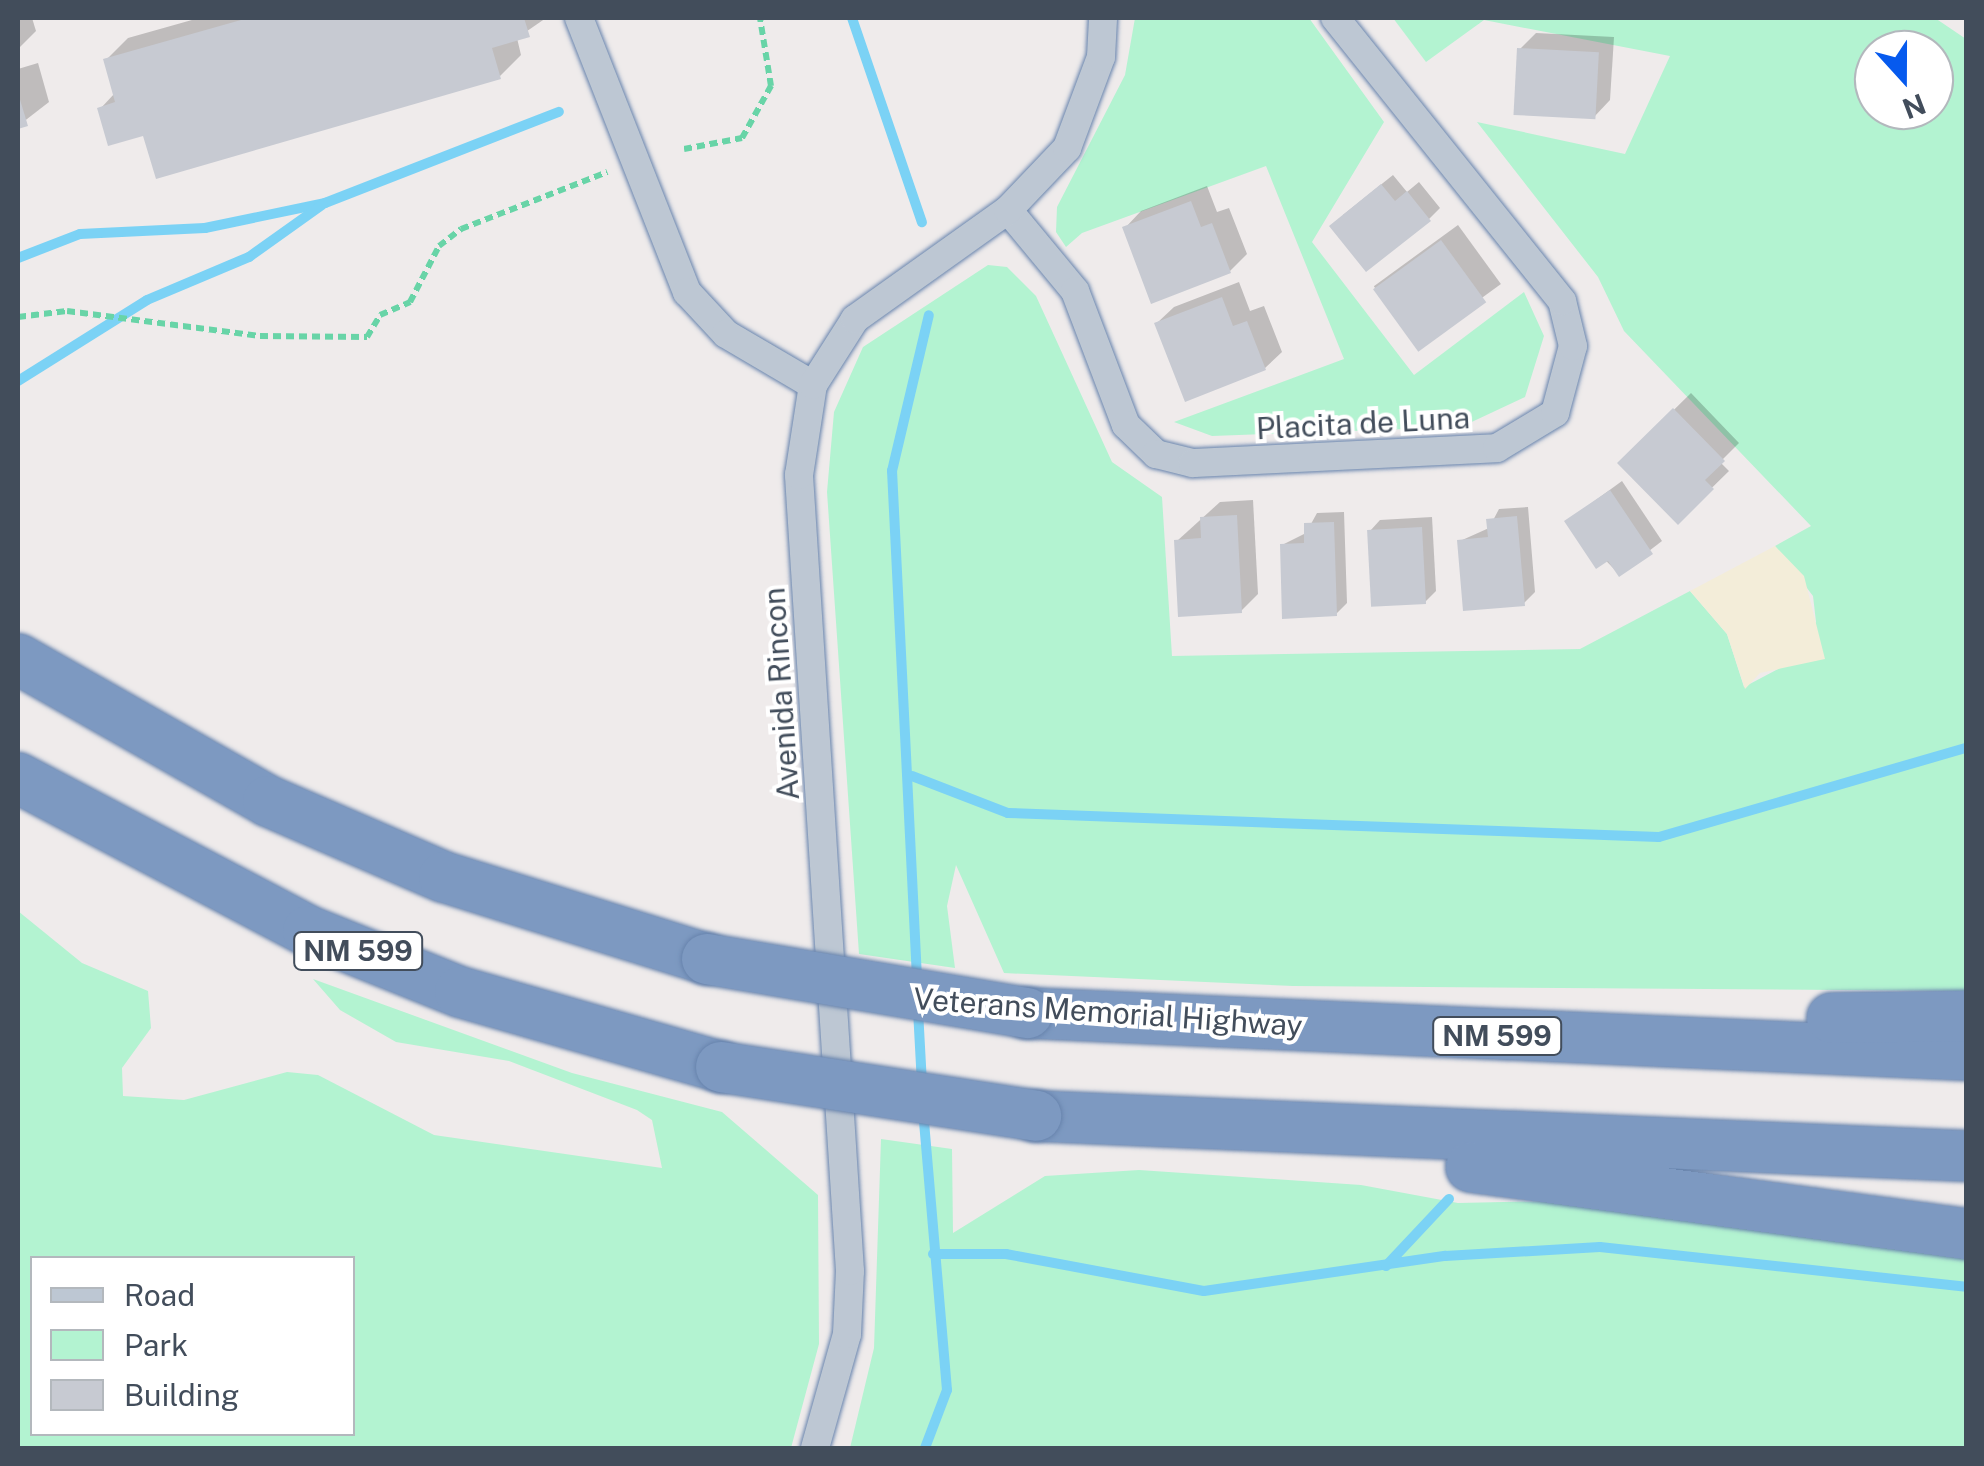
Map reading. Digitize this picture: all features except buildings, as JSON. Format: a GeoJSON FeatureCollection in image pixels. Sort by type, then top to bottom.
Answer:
{"type":"FeatureCollection","features":[{"type":"Feature","properties":{"kind":"highway","name":"Veterans Memorial Highway"},"geometry":{"type":"LineString","coordinates":[[18,659],[285,808],[444,877],[706,959],[1028,1012],[1966,1055]]}},
{"type":"Feature","properties":{"kind":"highway","name":"NM 599"},"geometry":{"type":"LineString","coordinates":[[18,778],[308,931],[460,992],[721,1068],[1036,1116],[1209,1127],[1966,1156]]}},
{"type":"Feature","properties":{"kind":"highway"},"geometry":{"type":"LineString","coordinates":[[1562,1038],[1966,1016]]}},
{"type":"Feature","properties":{"kind":"highway"},"geometry":{"type":"LineString","coordinates":[[1209,1127],[1966,1234]]}},
{"type":"Feature","properties":{"kind":"street"},"geometry":{"type":"LineString","coordinates":[[579,18],[687,292],[726,334],[813,385],[855,319],[1008,210],[1067,148],[1101,58],[1103,18]]}},
{"type":"Feature","properties":{"kind":"street","name":"Placita de Luna"},"geometry":{"type":"LineString","coordinates":[[1008,210],[1075,291],[1126,425],[1156,454],[1193,464],[1498,448],[1555,413],[1573,346],[1562,301],[1335,18]]}},
{"type":"Feature","properties":{"kind":"street","name":"Avenida Rincon"},"geometry":{"type":"LineString","coordinates":[[813,385],[799,475],[850,1271],[847,1334],[815,1448]]}},
{"type":"Feature","properties":{"kind":"path"},"geometry":{"type":"LineString","coordinates":[[684,149],[742,138],[771,86],[760,18]]}},
{"type":"Feature","properties":{"kind":"path"},"geometry":{"type":"LineString","coordinates":[[18,316],[67,311],[260,336],[366,337],[380,315],[410,302],[439,246],[460,229],[613,169]]}},
{"type":"Feature","properties":{"kind":"green space"},"geometry":{"type":"Polygon","coordinates":[[[1135,18],[1309,18],[1384,122],[1312,242],[1414,375],[1524,292],[1544,336],[1525,397],[1461,427],[1212,436],[1174,422],[1344,359],[1266,166],[1082,233],[1066,247],[1056,232],[1057,207],[1125,75],[1135,18]]]}},
{"type":"Feature","properties":{"kind":"green space"},"geometry":{"type":"Polygon","coordinates":[[[1393,18],[1935,18],[1953,30],[1854,30],[1854,130],[1954,130],[1954,31],[1966,39],[1966,991],[1293,986],[1004,973],[956,865],[947,906],[955,968],[859,954],[827,492],[834,412],[863,347],[988,265],[1007,267],[1036,296],[1112,462],[1162,497],[1172,656],[1580,649],[1690,591],[1727,634],[1744,687],[1795,660],[1816,622],[1813,596],[1775,546],[1811,526],[1624,331],[1598,277],[1477,122],[1625,154],[1670,56],[1484,20],[1426,62],[1393,18]]]}},
{"type":"Feature","properties":{"kind":"green space"},"geometry":{"type":"Polygon","coordinates":[[[18,911],[82,963],[148,991],[151,1028],[122,1068],[123,1096],[184,1100],[287,1072],[318,1075],[434,1135],[662,1168],[652,1120],[637,1110],[509,1061],[396,1042],[340,1010],[313,979],[572,1073],[722,1112],[818,1195],[819,1344],[791,1448],[18,1448],[18,911]]]}},
{"type":"Feature","properties":{"kind":"green space"},"geometry":{"type":"Polygon","coordinates":[[[881,1139],[952,1149],[953,1233],[1045,1176],[1139,1170],[1361,1185],[1458,1203],[1556,1201],[1966,1259],[1966,1448],[850,1448],[874,1348],[881,1139]]]}},
{"type":"Feature","properties":{"kind":"sand"},"geometry":{"type":"Polygon","coordinates":[[[1775,546],[1804,576],[1825,659],[1760,673],[1745,689],[1727,634],[1690,591],[1775,546]]]}},
{"type":"Feature","properties":{"kind":"waterway"},"geometry":{"type":"LineString","coordinates":[[852,18],[922,222]]}},
{"type":"Feature","properties":{"kind":"waterway"},"geometry":{"type":"LineString","coordinates":[[18,258],[80,234],[205,228],[325,203],[559,112]]}},
{"type":"Feature","properties":{"kind":"waterway"},"geometry":{"type":"LineString","coordinates":[[18,381],[147,300],[249,257],[322,205]]}},
{"type":"Feature","properties":{"kind":"waterway"},"geometry":{"type":"LineString","coordinates":[[917,978],[892,471],[929,315]]}},
{"type":"Feature","properties":{"kind":"waterway"},"geometry":{"type":"LineString","coordinates":[[912,776],[1008,813],[1659,837],[1966,748]]}},
{"type":"Feature","properties":{"kind":"waterway"},"geometry":{"type":"LineString","coordinates":[[918,1010],[922,1083]]}},
{"type":"Feature","properties":{"kind":"waterway"},"geometry":{"type":"LineString","coordinates":[[923,1110],[947,1390],[925,1448]]}},
{"type":"Feature","properties":{"kind":"waterway"},"geometry":{"type":"LineString","coordinates":[[1386,1266],[1449,1199]]}},
{"type":"Feature","properties":{"kind":"waterway"},"geometry":{"type":"LineString","coordinates":[[933,1254],[1006,1254],[1204,1291],[1445,1256],[1600,1247],[1966,1287]]}}]}
